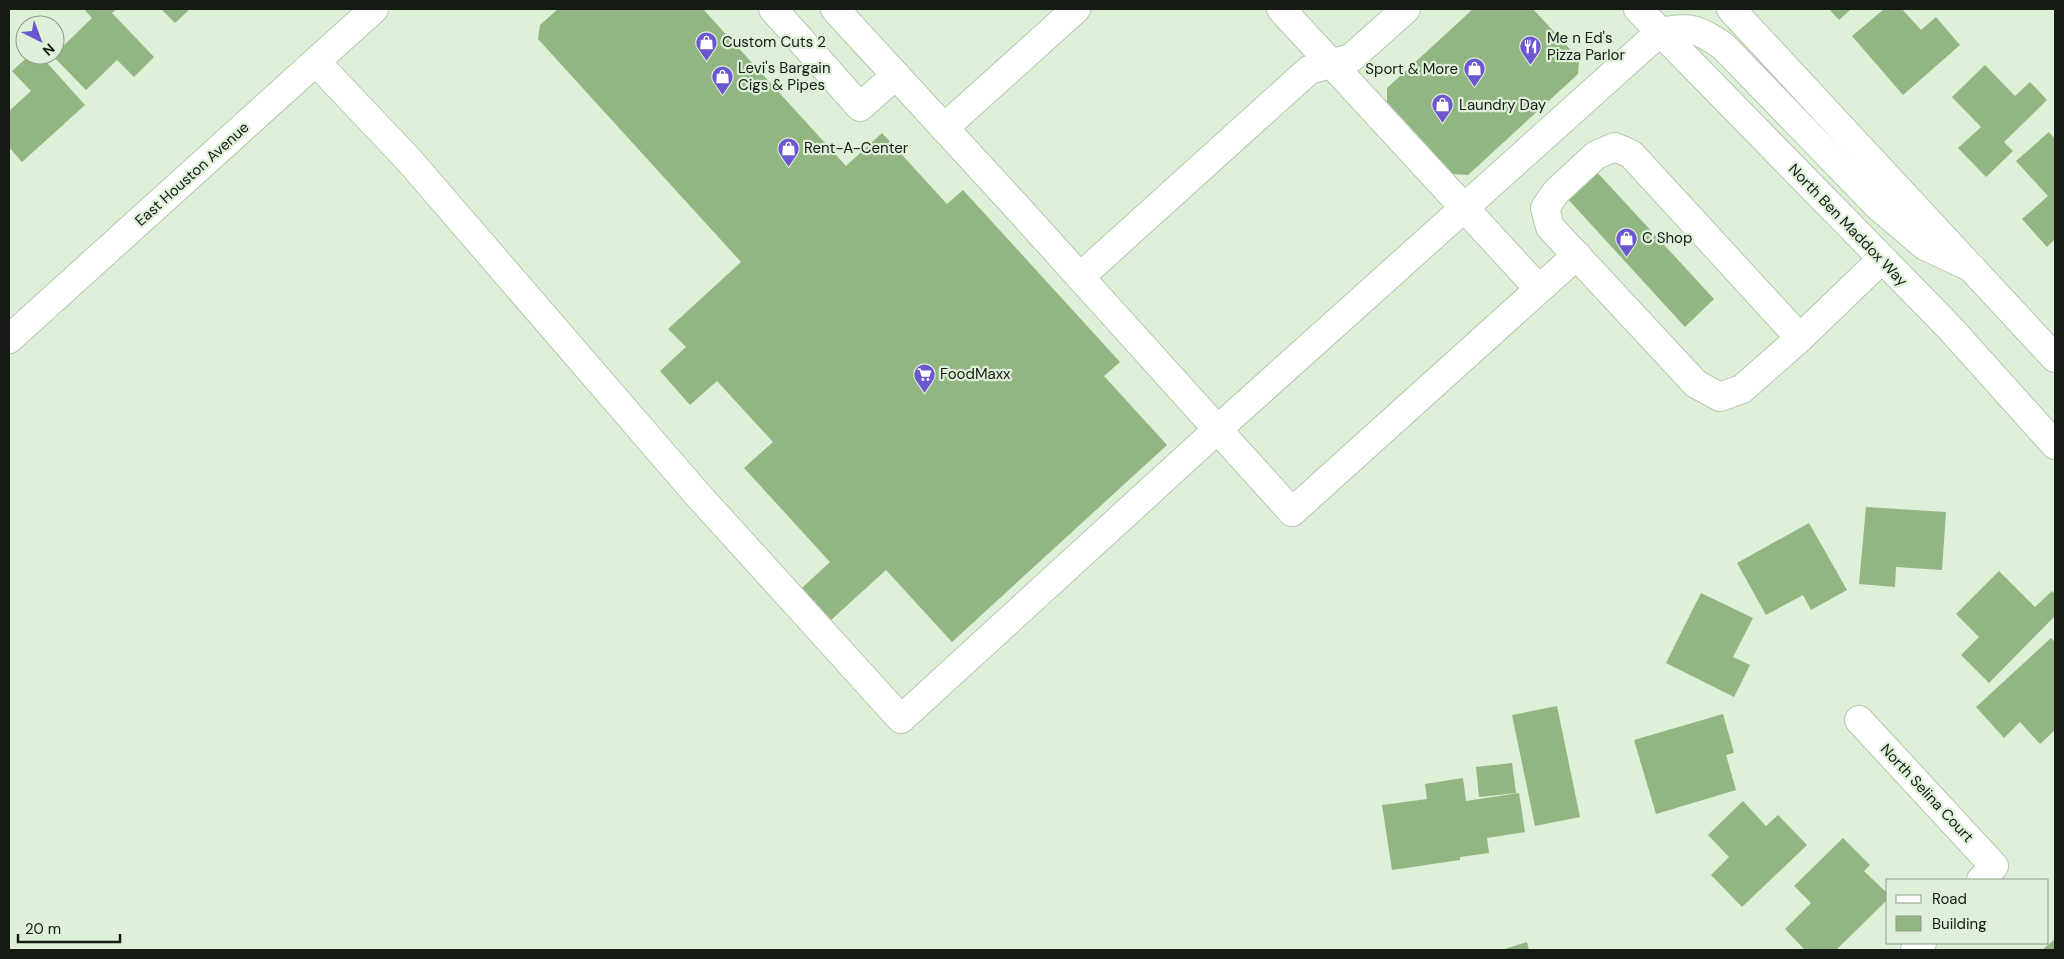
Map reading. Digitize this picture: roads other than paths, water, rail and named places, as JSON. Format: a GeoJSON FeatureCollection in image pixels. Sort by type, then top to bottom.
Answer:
{"type":"FeatureCollection","features":[{"type":"Feature","properties":{"kind":"main road","name":"East Houston Avenue"},"geometry":{"type":"LineString","coordinates":[[9,339],[374,9]]}},
{"type":"Feature","properties":{"kind":"main road"},"geometry":{"type":"LineString","coordinates":[[772,9],[860,107],[896,75]]}},
{"type":"Feature","properties":{"kind":"main road"},"geometry":{"type":"LineString","coordinates":[[835,9],[1292,512],[1576,255]]}},
{"type":"Feature","properties":{"kind":"main road"},"geometry":{"type":"LineString","coordinates":[[944,128],[1076,9]]}},
{"type":"Feature","properties":{"kind":"main road"},"geometry":{"type":"LineString","coordinates":[[1281,9],[1539,290]]}},
{"type":"Feature","properties":{"kind":"main road"},"geometry":{"type":"LineString","coordinates":[[1080,277],[1309,70],[1351,58],[1406,9]]}},
{"type":"Feature","properties":{"kind":"main road","name":"North Ben Maddox Way"},"geometry":{"type":"LineString","coordinates":[[1638,9],[1949,327],[2055,445]]}},
{"type":"Feature","properties":{"kind":"main road"},"geometry":{"type":"LineString","coordinates":[[1731,9],[1974,268],[2055,358]]}},
{"type":"Feature","properties":{"kind":"main road"},"geometry":{"type":"LineString","coordinates":[[316,62],[408,159],[697,494],[901,719],[1218,429],[1660,32],[1678,28],[1703,32],[1724,46],[1878,206],[1925,246],[1974,268]]}},
{"type":"Feature","properties":{"kind":"main road"},"geometry":{"type":"LineString","coordinates":[[1800,338],[1631,154],[1614,147],[1596,155],[1556,192],[1545,208],[1550,227],[1696,384],[1720,397],[1742,389],[1800,338],[1882,260]]}},
{"type":"Feature","properties":{"kind":"main road","name":"North Selina Court"},"geometry":{"type":"LineString","coordinates":[[1859,720],[1987,873]]}},
{"type":"Feature","properties":{"kind":"place","name":"Custom Cuts 2"},"geometry":{"type":"Point","coordinates":[706,61]}},
{"type":"Feature","properties":{"kind":"place","name":"Me n Ed's Pizza Parlor"},"geometry":{"type":"Point","coordinates":[1531,66]}},
{"type":"Feature","properties":{"kind":"place","name":"Sport & More"},"geometry":{"type":"Point","coordinates":[1474,88]}},
{"type":"Feature","properties":{"kind":"place","name":"Levi's Bargain Cigs & Pipes"},"geometry":{"type":"Point","coordinates":[722,96]}},
{"type":"Feature","properties":{"kind":"place","name":"Laundry Day"},"geometry":{"type":"Point","coordinates":[1443,124]}},
{"type":"Feature","properties":{"kind":"place","name":"Rent-A-Center"},"geometry":{"type":"Point","coordinates":[788,167]}},
{"type":"Feature","properties":{"kind":"place","name":"C Shop"},"geometry":{"type":"Point","coordinates":[1626,257]}},
{"type":"Feature","properties":{"kind":"place","name":"FoodMaxx"},"geometry":{"type":"Point","coordinates":[924,393]}}]}
